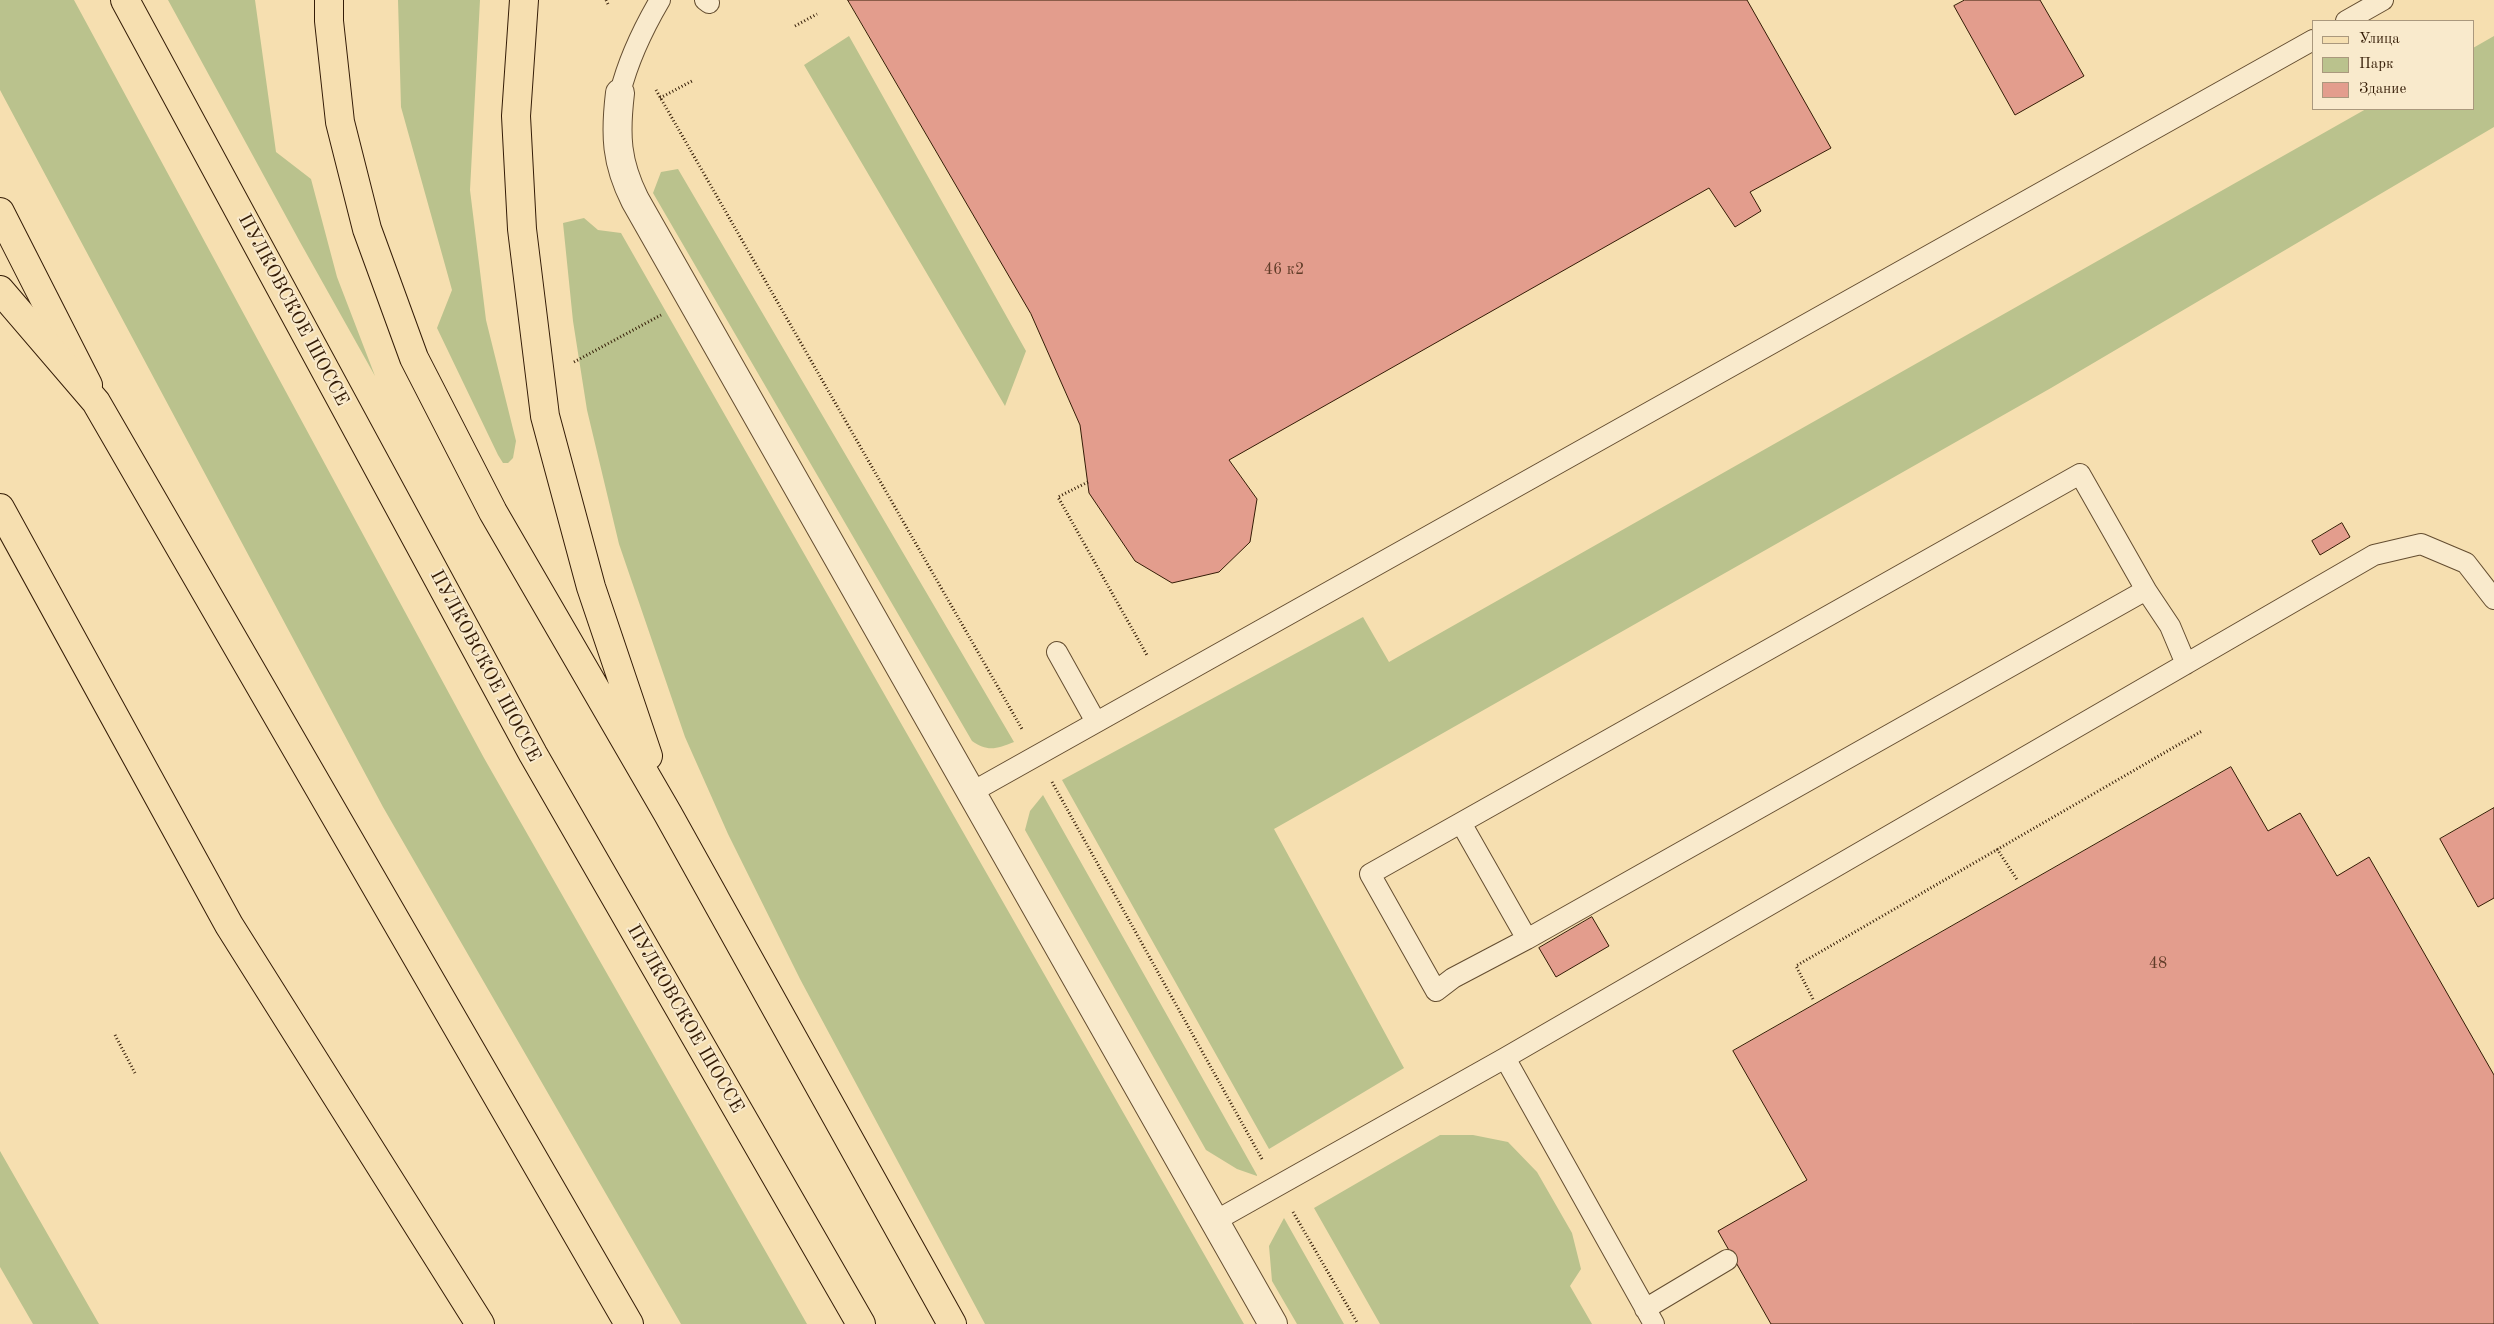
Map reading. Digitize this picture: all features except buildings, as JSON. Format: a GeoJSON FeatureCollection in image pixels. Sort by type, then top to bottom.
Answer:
{"type":"FeatureCollection","features":[{"type":"Feature","properties":{"kind":"main road","name":"ПУЛКОВСКОЕ ШОССЕ"},"geometry":{"type":"LineString","coordinates":[[125,0],[533,754],[861,1324]]}},
{"type":"Feature","properties":{"kind":"main road"},"geometry":{"type":"LineString","coordinates":[[329,0],[329,21],[340,122],[367,229],[414,358],[492,512],[668,814],[952,1324]]}},
{"type":"Feature","properties":{"kind":"main road"},"geometry":{"type":"LineString","coordinates":[[524,0],[516,116],[522,229],[545,416],[591,587],[668,814]]}},
{"type":"Feature","properties":{"kind":"main road"},"geometry":{"type":"LineString","coordinates":[[0,212],[96,402],[629,1324]]}},
{"type":"Feature","properties":{"kind":"main road"},"geometry":{"type":"LineString","coordinates":[[0,290],[96,402]]}},
{"type":"Feature","properties":{"kind":"main road"},"geometry":{"type":"LineString","coordinates":[[0,508],[229,925],[480,1324]]}},
{"type":"Feature","properties":{"kind":"street"},"geometry":{"type":"LineString","coordinates":[[620,93],[616,124],[617,150],[623,176],[1273,1324]]}},
{"type":"Feature","properties":{"kind":"lane"},"geometry":{"type":"LineString","coordinates":[[620,93],[625,73],[647,21],[660,0]]}},
{"type":"Feature","properties":{"kind":"lane"},"geometry":{"type":"LineString","coordinates":[[2348,20],[2383,0]]}},
{"type":"Feature","properties":{"kind":"lane"},"geometry":{"type":"LineString","coordinates":[[972,792],[2312,41]]}},
{"type":"Feature","properties":{"kind":"lane"},"geometry":{"type":"LineString","coordinates":[[2146,590],[1527,939],[1453,978],[1436,991],[1370,874],[2080,474],[2146,590],[2170,626],[2186,664]]}},
{"type":"Feature","properties":{"kind":"lane"},"geometry":{"type":"LineString","coordinates":[[1215,1221],[1505,1058],[2374,555],[2421,544],[2466,563],[2494,599]]}},
{"type":"Feature","properties":{"kind":"lane"},"geometry":{"type":"LineString","coordinates":[[1058,652],[1096,722]]}},
{"type":"Feature","properties":{"kind":"lane"},"geometry":{"type":"LineString","coordinates":[[1462,823],[1527,939]]}},
{"type":"Feature","properties":{"kind":"lane"},"geometry":{"type":"LineString","coordinates":[[1505,1058],[1649,1316],[1727,1260]]}},
{"type":"Feature","properties":{"kind":"path"},"geometry":{"type":"LineString","coordinates":[[795,26],[817,14]]}},
{"type":"Feature","properties":{"kind":"path"},"geometry":{"type":"LineString","coordinates":[[660,98],[692,81]]}},
{"type":"Feature","properties":{"kind":"path"},"geometry":{"type":"LineString","coordinates":[[650,82],[1038,756],[1278,1186],[1358,1324]]}},
{"type":"Feature","properties":{"kind":"path"},"geometry":{"type":"LineString","coordinates":[[572,363],[692,299]]}},
{"type":"Feature","properties":{"kind":"path"},"geometry":{"type":"LineString","coordinates":[[1088,482],[1058,497],[1151,663]]}},
{"type":"Feature","properties":{"kind":"path"},"geometry":{"type":"LineString","coordinates":[[1813,999],[1796,966],[2202,731]]}},
{"type":"Feature","properties":{"kind":"path"},"geometry":{"type":"LineString","coordinates":[[1997,849],[2018,881]]}},
{"type":"Feature","properties":{"kind":"path"},"geometry":{"type":"LineString","coordinates":[[115,1035],[136,1075]]}},
{"type":"Feature","properties":{"kind":"green space"},"geometry":{"type":"Polygon","coordinates":[[[0,0],[74,0],[484,758],[807,1324],[681,1324],[383,807],[0,90],[0,0]]]}},
{"type":"Feature","properties":{"kind":"green space"},"geometry":{"type":"Polygon","coordinates":[[[168,0],[255,0],[276,152],[311,179],[337,277],[375,376],[300,242],[168,0]]]}},
{"type":"Feature","properties":{"kind":"green space"},"geometry":{"type":"Polygon","coordinates":[[[398,0],[480,0],[470,190],[486,320],[516,441],[513,458],[508,463],[503,463],[498,455],[437,328],[452,290],[401,107],[398,0]]]}},
{"type":"Feature","properties":{"kind":"green space"},"geometry":{"type":"Polygon","coordinates":[[[849,36],[1026,351],[1005,406],[804,65],[849,36]]]}},
{"type":"Feature","properties":{"kind":"green space"},"geometry":{"type":"Polygon","coordinates":[[[2494,36],[2494,127],[2051,388],[1274,829],[1404,1068],[1269,1149],[1062,780],[1363,617],[1389,662],[2364,110],[2474,110],[2474,47],[2494,36]]]}},
{"type":"Feature","properties":{"kind":"green space"},"geometry":{"type":"Polygon","coordinates":[[[678,169],[1014,742],[987,748],[972,741],[653,193],[661,172],[678,169]]]}},
{"type":"Feature","properties":{"kind":"green space"},"geometry":{"type":"Polygon","coordinates":[[[584,218],[598,230],[621,233],[1244,1324],[985,1324],[800,979],[728,834],[685,737],[619,544],[587,410],[573,321],[563,223],[584,218]]]}},
{"type":"Feature","properties":{"kind":"green space"},"geometry":{"type":"Polygon","coordinates":[[[1043,795],[1257,1176],[1237,1169],[1206,1150],[1025,830],[1030,811],[1043,795]]]}},
{"type":"Feature","properties":{"kind":"green space"},"geometry":{"type":"Polygon","coordinates":[[[1440,1135],[1473,1135],[1508,1142],[1537,1172],[1572,1233],[1581,1269],[1570,1286],[1592,1324],[1380,1324],[1314,1208],[1440,1135]]]}},
{"type":"Feature","properties":{"kind":"green space"},"geometry":{"type":"Polygon","coordinates":[[[0,1151],[99,1324],[33,1324],[0,1267],[0,1151]]]}},
{"type":"Feature","properties":{"kind":"green space"},"geometry":{"type":"Polygon","coordinates":[[[1284,1218],[1344,1324],[1297,1324],[1272,1281],[1269,1246],[1284,1218]]]}}]}
